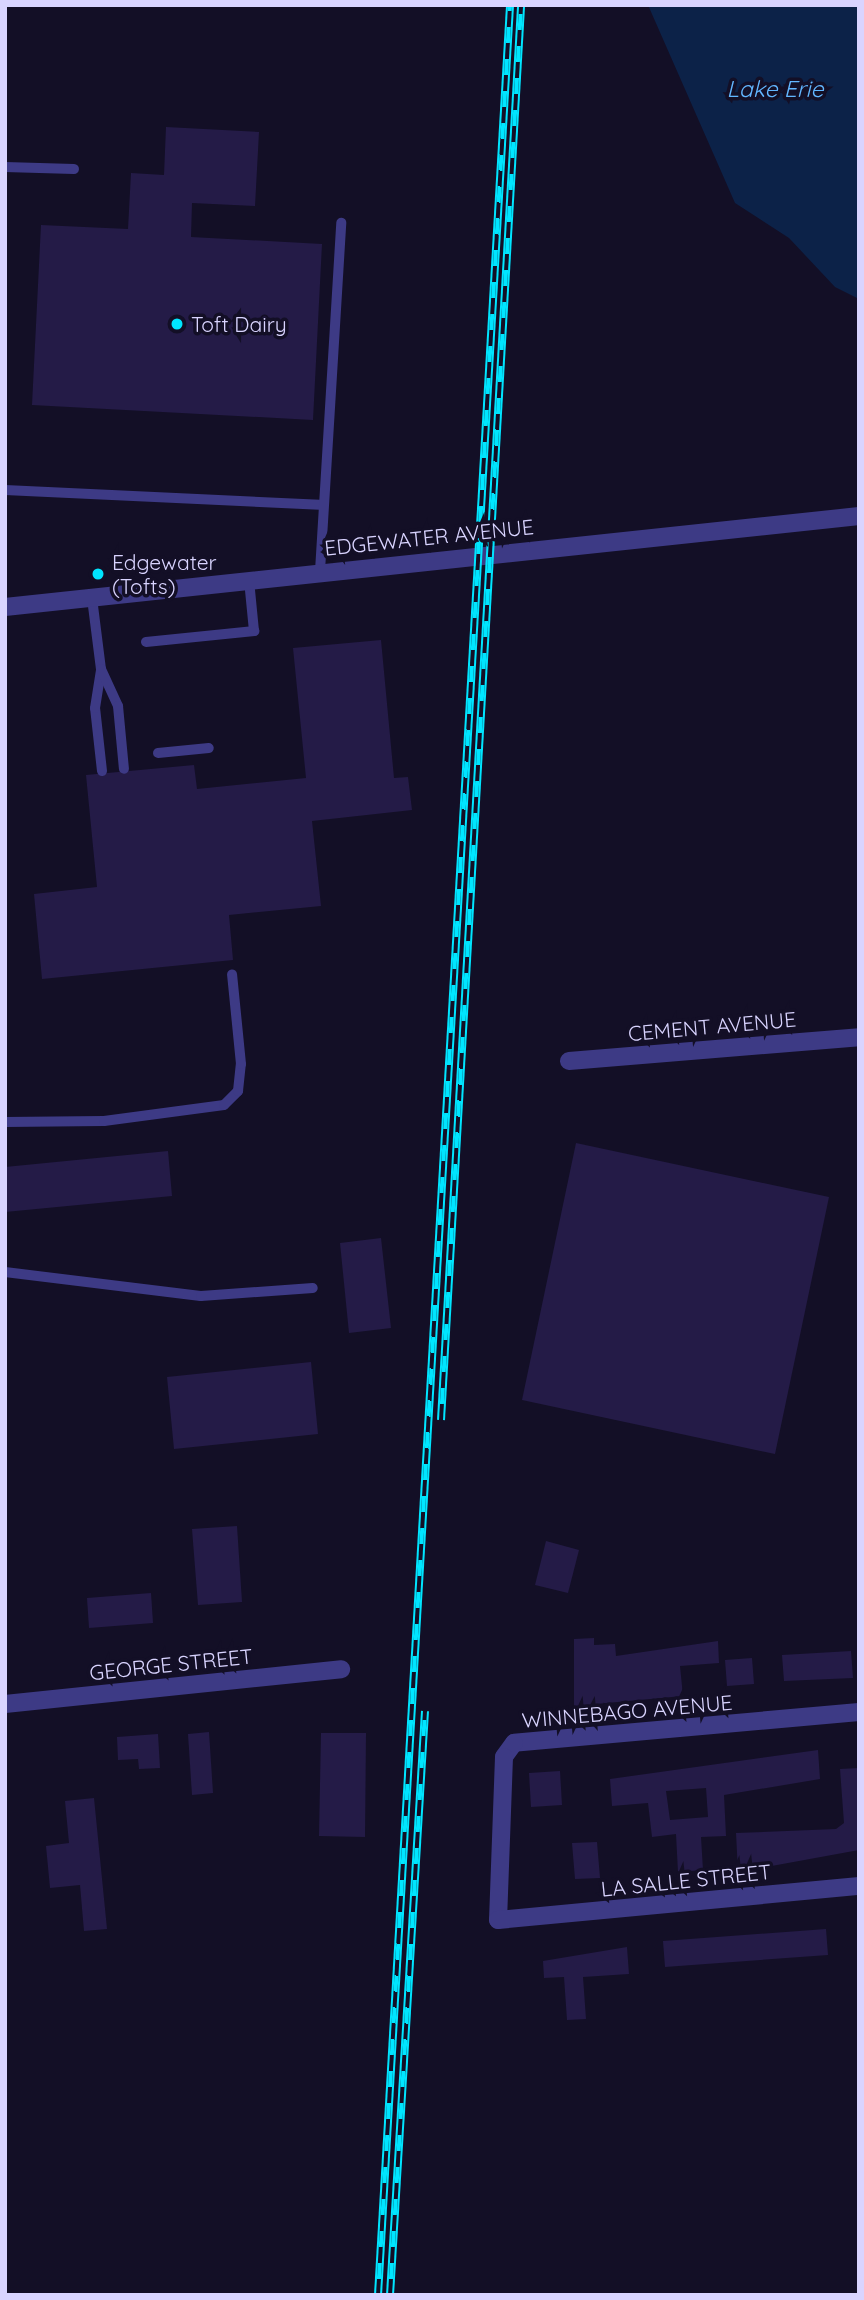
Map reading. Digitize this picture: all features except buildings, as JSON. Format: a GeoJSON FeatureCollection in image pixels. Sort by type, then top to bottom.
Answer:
{"type":"FeatureCollection","features":[{"type":"Feature","properties":{"kind":"street","name":"EDGEWATER AVENUE"},"geometry":{"type":"LineString","coordinates":[[5,607],[320,571],[859,516]]}},
{"type":"Feature","properties":{"kind":"street","name":"CEMENT AVENUE"},"geometry":{"type":"LineString","coordinates":[[569,1061],[859,1037]]}},
{"type":"Feature","properties":{"kind":"street","name":"GEORGE STREET"},"geometry":{"type":"LineString","coordinates":[[5,1704],[341,1669]]}},
{"type":"Feature","properties":{"kind":"street","name":"WINNEBAGO AVENUE"},"geometry":{"type":"LineString","coordinates":[[517,1920],[498,1920],[504,1757],[514,1743],[859,1712]]}},
{"type":"Feature","properties":{"kind":"street","name":"LA SALLE STREET"},"geometry":{"type":"LineString","coordinates":[[517,1920],[859,1886]]}},
{"type":"Feature","properties":{"kind":"lane"},"geometry":{"type":"LineString","coordinates":[[5,167],[74,169]]}},
{"type":"Feature","properties":{"kind":"lane"},"geometry":{"type":"LineString","coordinates":[[320,571],[320,505],[341,223]]}},
{"type":"Feature","properties":{"kind":"lane"},"geometry":{"type":"LineString","coordinates":[[5,490],[320,505]]}},
{"type":"Feature","properties":{"kind":"lane"},"geometry":{"type":"LineString","coordinates":[[146,642],[254,631],[248,580]]}},
{"type":"Feature","properties":{"kind":"lane"},"geometry":{"type":"LineString","coordinates":[[92,598],[102,669],[118,706],[124,769]]}},
{"type":"Feature","properties":{"kind":"lane"},"geometry":{"type":"LineString","coordinates":[[102,669],[95,708],[102,772]]}},
{"type":"Feature","properties":{"kind":"lane"},"geometry":{"type":"LineString","coordinates":[[158,753],[209,748]]}},
{"type":"Feature","properties":{"kind":"lane"},"geometry":{"type":"LineString","coordinates":[[5,1122],[104,1121],[224,1105],[237,1091],[241,1064],[232,974]]}},
{"type":"Feature","properties":{"kind":"lane"},"geometry":{"type":"LineString","coordinates":[[5,1272],[201,1296],[313,1288]]}},
{"type":"Feature","properties":{"kind":"water","name":"Lake Erie"},"geometry":{"type":"Polygon","coordinates":[[[648,5],[859,5],[859,299],[835,287],[789,238],[735,203],[648,5]]]}},
{"type":"Feature","properties":{"kind":"railway"},"geometry":{"type":"LineString","coordinates":[[378,2295],[510,5]]}},
{"type":"Feature","properties":{"kind":"railway"},"geometry":{"type":"LineString","coordinates":[[441,1420],[521,5]]}},
{"type":"Feature","properties":{"kind":"railway"},"geometry":{"type":"LineString","coordinates":[[390,2295],[425,1711]]}},
{"type":"Feature","properties":{"kind":"place","name":"Toft Dairy"},"geometry":{"type":"Point","coordinates":[177,324]}},
{"type":"Feature","properties":{"kind":"place","name":"Edgewater (Tofts)"},"geometry":{"type":"Point","coordinates":[98,574]}}]}
